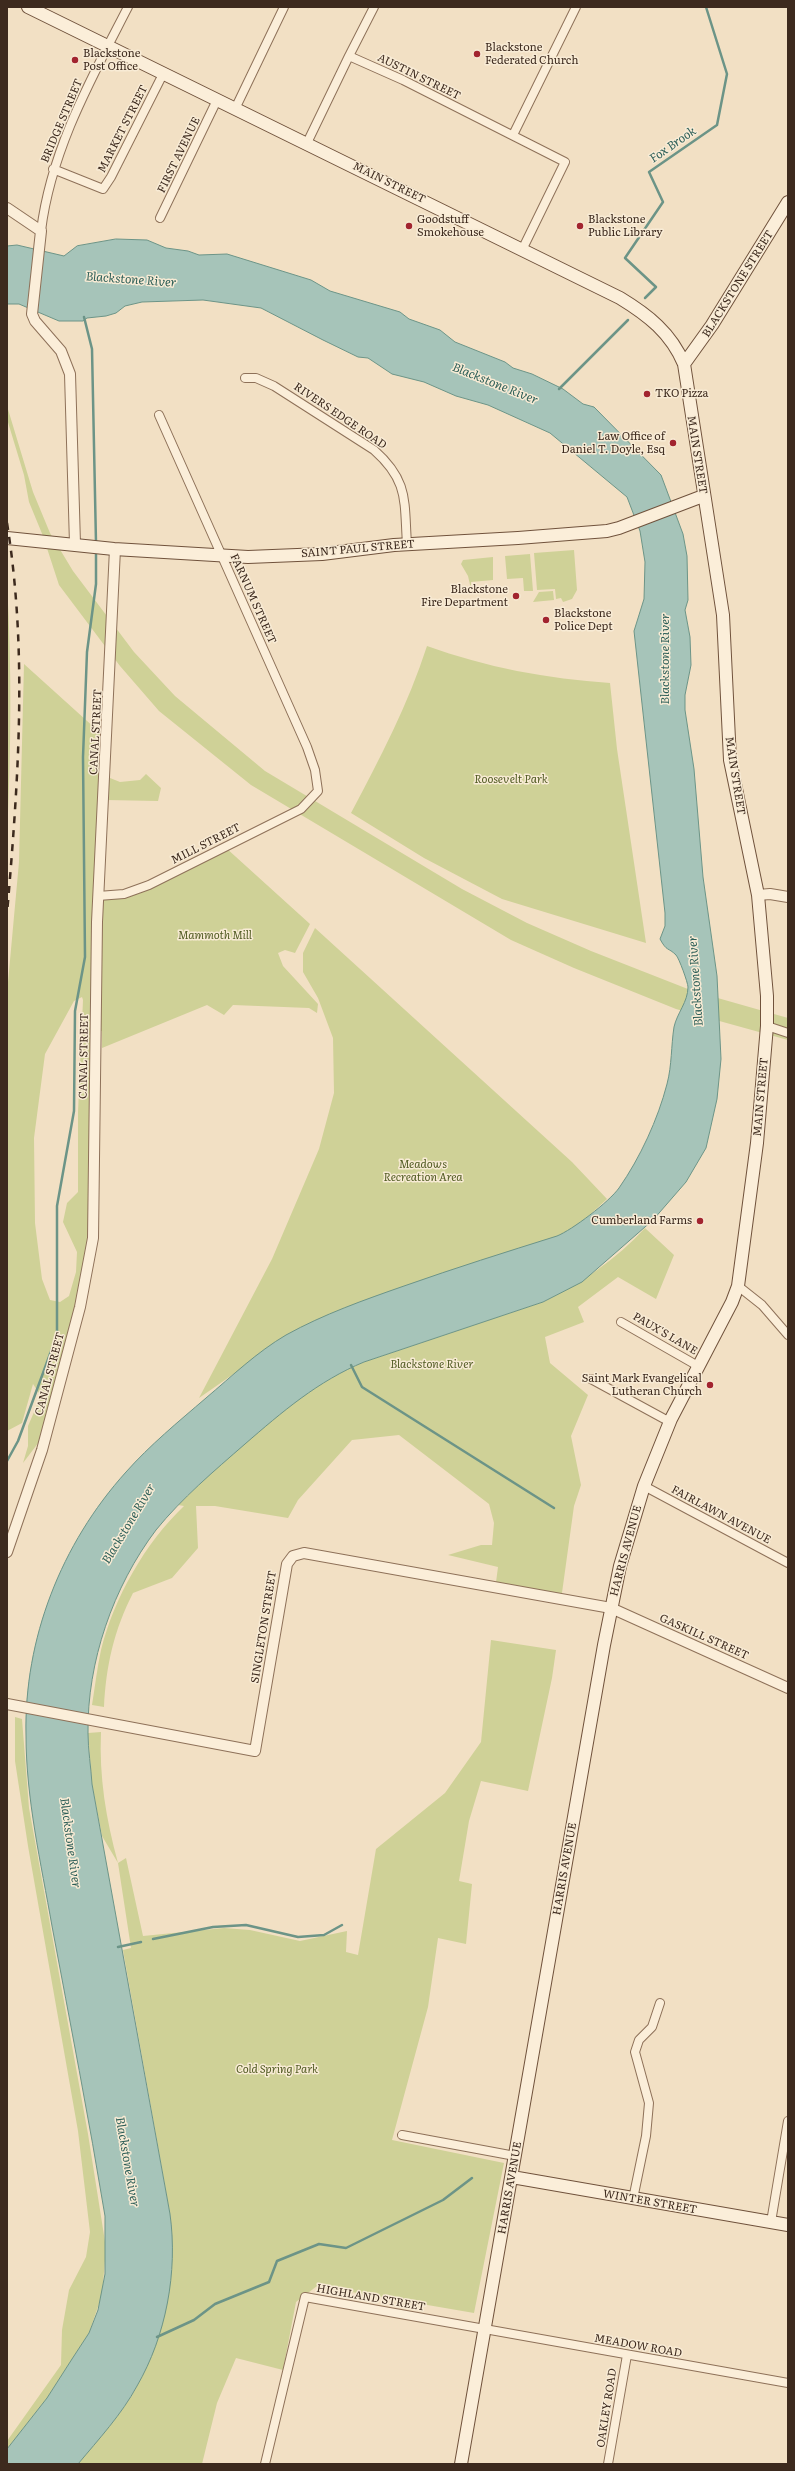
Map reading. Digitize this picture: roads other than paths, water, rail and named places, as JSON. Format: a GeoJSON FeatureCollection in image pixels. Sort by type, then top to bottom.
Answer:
{"type":"FeatureCollection","features":[{"type":"Feature","properties":{"kind":"main road","name":"MAIN STREET"},"geometry":{"type":"LineString","coordinates":[[28,7],[523,248],[620,298],[643,313],[665,332],[684,364],[723,615],[730,760],[758,895],[767,996],[767,1026],[757,1143],[736,1290]]}},
{"type":"Feature","properties":{"kind":"main road","name":"BLACKSTONE STREET"},"geometry":{"type":"LineString","coordinates":[[684,364],[712,325],[788,202]]}},
{"type":"Feature","properties":{"kind":"main road","name":"SAINT PAUL STREET"},"geometry":{"type":"LineString","coordinates":[[7,538],[74,544],[116,550],[221,556],[322,554],[407,544],[562,535],[619,528],[704,496]]}},
{"type":"Feature","properties":{"kind":"main road","name":"HARRIS AVENUE"},"geometry":{"type":"LineString","coordinates":[[461,2464],[611,1608],[627,1541],[644,1486],[670,1422],[736,1290]]}},
{"type":"Feature","properties":{"kind":"main road","name":"WINTER STREET"},"geometry":{"type":"LineString","coordinates":[[512,2177],[788,2225]]}},
{"type":"Feature","properties":{"kind":"street","name":"BRIDGE STREET"},"geometry":{"type":"LineString","coordinates":[[40,236],[45,198],[53,169],[74,117],[128,7]]}},
{"type":"Feature","properties":{"kind":"street"},"geometry":{"type":"LineString","coordinates":[[235,109],[284,7]]}},
{"type":"Feature","properties":{"kind":"street"},"geometry":{"type":"LineString","coordinates":[[307,143],[374,7]]}},
{"type":"Feature","properties":{"kind":"street"},"geometry":{"type":"LineString","coordinates":[[513,135],[576,7]]}},
{"type":"Feature","properties":{"kind":"street","name":"AUSTIN STREET"},"geometry":{"type":"LineString","coordinates":[[349,56],[513,135],[565,162],[523,248]]}},
{"type":"Feature","properties":{"kind":"street","name":"MARKET STREET"},"geometry":{"type":"LineString","coordinates":[[53,169],[103,189],[108,184],[163,74]]}},
{"type":"Feature","properties":{"kind":"street","name":"FIRST AVENUE"},"geometry":{"type":"LineString","coordinates":[[160,218],[217,100]]}},
{"type":"Feature","properties":{"kind":"street"},"geometry":{"type":"LineString","coordinates":[[7,208],[40,236],[32,314],[34,321],[61,351],[70,374],[74,544]]}},
{"type":"Feature","properties":{"kind":"street","name":"RIVERS EDGE ROAD"},"geometry":{"type":"LineString","coordinates":[[245,378],[256,378],[274,386],[374,450],[387,461],[397,474],[402,489],[407,544]]}},
{"type":"Feature","properties":{"kind":"street","name":"FARNUM STREET"},"geometry":{"type":"LineString","coordinates":[[158,415],[307,747],[315,770],[318,786],[316,794]]}},
{"type":"Feature","properties":{"kind":"street","name":"CANAL STREET"},"geometry":{"type":"LineString","coordinates":[[7,1552],[42,1450],[90,1262],[94,1221],[98,896],[116,550]]}},
{"type":"Feature","properties":{"kind":"street","name":"MILL STREET"},"geometry":{"type":"LineString","coordinates":[[98,896],[124,894],[149,885],[236,840],[301,809],[316,794]]}},
{"type":"Feature","properties":{"kind":"street"},"geometry":{"type":"LineString","coordinates":[[758,895],[770,894],[788,897]]}},
{"type":"Feature","properties":{"kind":"street"},"geometry":{"type":"LineString","coordinates":[[767,1026],[788,1033]]}},
{"type":"Feature","properties":{"kind":"street"},"geometry":{"type":"LineString","coordinates":[[736,1290],[762,1305],[788,1334]]}},
{"type":"Feature","properties":{"kind":"street","name":"PAUX'S LANE"},"geometry":{"type":"LineString","coordinates":[[621,1322],[698,1366]]}},
{"type":"Feature","properties":{"kind":"street"},"geometry":{"type":"LineString","coordinates":[[591,1379],[670,1422]]}},
{"type":"Feature","properties":{"kind":"street","name":"FAIRLAWN AVENUE"},"geometry":{"type":"LineString","coordinates":[[644,1486],[788,1563]]}},
{"type":"Feature","properties":{"kind":"street","name":"SINGLETON STREET"},"geometry":{"type":"LineString","coordinates":[[7,1704],[255,1751],[287,1564],[293,1556],[299,1553],[611,1608]]}},
{"type":"Feature","properties":{"kind":"street","name":"GASKILL STREET"},"geometry":{"type":"LineString","coordinates":[[611,1608],[788,1688]]}},
{"type":"Feature","properties":{"kind":"street"},"geometry":{"type":"LineString","coordinates":[[633,2199],[646,2136],[649,2103],[635,2052],[639,2040],[652,2027],[660,2003]]}},
{"type":"Feature","properties":{"kind":"street"},"geometry":{"type":"LineString","coordinates":[[771,2222],[788,2121]]}},
{"type":"Feature","properties":{"kind":"street"},"geometry":{"type":"LineString","coordinates":[[402,2135],[515,2156]]}},
{"type":"Feature","properties":{"kind":"street","name":"HIGHLAND STREET"},"geometry":{"type":"LineString","coordinates":[[265,2464],[305,2297],[485,2330]]}},
{"type":"Feature","properties":{"kind":"street","name":"MEADOW ROAD"},"geometry":{"type":"LineString","coordinates":[[485,2330],[788,2383]]}},
{"type":"Feature","properties":{"kind":"street","name":"OAKLEY ROAD"},"geometry":{"type":"LineString","coordinates":[[608,2464],[627,2355]]}},
{"type":"Feature","properties":{"kind":"water","name":"Blackstone River"},"geometry":{"type":"Polygon","coordinates":[[[116,239],[147,240],[166,248],[188,251],[199,255],[227,254],[311,280],[330,291],[400,312],[409,319],[440,330],[455,342],[505,362],[513,368],[532,374],[563,389],[583,404],[594,407],[661,475],[683,534],[687,556],[688,600],[685,610],[690,637],[691,665],[685,695],[685,710],[694,769],[703,877],[717,976],[721,1059],[717,1099],[706,1148],[686,1182],[653,1220],[582,1282],[543,1302],[364,1362],[331,1378],[301,1398],[273,1420],[187,1496],[156,1530],[127,1576],[115,1601],[106,1626],[92,1679],[89,1706],[88,1746],[92,1784],[170,2214],[172,2236],[171,2281],[162,2325],[156,2346],[147,2367],[124,2407],[78,2464],[7,2464],[7,2449],[47,2398],[89,2333],[98,2310],[105,2274],[105,2216],[39,1855],[31,1807],[27,1759],[27,1699],[32,1664],[40,1629],[51,1594],[65,1562],[83,1530],[103,1500],[135,1462],[164,1434],[235,1373],[275,1342],[315,1320],[359,1302],[442,1273],[557,1236],[581,1222],[607,1201],[619,1188],[634,1164],[648,1138],[659,1111],[669,1077],[674,1027],[688,992],[687,981],[676,955],[666,948],[660,939],[665,926],[665,913],[634,631],[644,599],[645,562],[640,531],[627,497],[550,433],[488,405],[456,396],[424,382],[392,374],[368,358],[358,357],[261,308],[203,300],[142,302],[125,306],[116,313],[106,316],[87,318],[83,321],[59,321],[19,304],[7,304],[7,246],[17,245],[64,256],[77,246],[116,239]]]}},
{"type":"Feature","properties":{"kind":"waterway","name":"Fox Brook"},"geometry":{"type":"LineString","coordinates":[[645,298],[656,287],[625,258],[663,202],[649,172],[717,125],[727,74],[706,7]]}},
{"type":"Feature","properties":{"kind":"waterway"},"geometry":{"type":"LineString","coordinates":[[84,317],[92,349],[96,543]]}},
{"type":"Feature","properties":{"kind":"waterway","name":"Fox Brook"},"geometry":{"type":"LineString","coordinates":[[559,389],[628,320]]}},
{"type":"Feature","properties":{"kind":"waterway"},"geometry":{"type":"LineString","coordinates":[[7,1461],[18,1441],[57,1335],[57,1206],[74,1111],[75,1011],[85,957],[83,757],[87,652],[96,584],[96,550]]}},
{"type":"Feature","properties":{"kind":"waterway"},"geometry":{"type":"LineString","coordinates":[[351,1365],[362,1387],[554,1508]]}},
{"type":"Feature","properties":{"kind":"waterway"},"geometry":{"type":"LineString","coordinates":[[153,1939],[213,1927],[246,1925],[298,1937],[324,1935],[342,1925]]}},
{"type":"Feature","properties":{"kind":"waterway"},"geometry":{"type":"LineString","coordinates":[[118,1947],[141,1942]]}},
{"type":"Feature","properties":{"kind":"waterway"},"geometry":{"type":"LineString","coordinates":[[157,2337],[194,2320],[215,2304],[269,2282],[277,2261],[319,2244],[346,2248],[443,2200],[472,2178]]}},
{"type":"Feature","properties":{"kind":"railway"},"geometry":{"type":"LineString","coordinates":[[7,523],[13,572],[19,670],[19,718],[15,816],[7,914]]}},
{"type":"Feature","properties":{"kind":"place","name":"Blackstone Federated Church"},"geometry":{"type":"Point","coordinates":[477,54]}},
{"type":"Feature","properties":{"kind":"place","name":"Blackstone Post Office"},"geometry":{"type":"Point","coordinates":[75,60]}},
{"type":"Feature","properties":{"kind":"place","name":"Goodstuff Smokehouse"},"geometry":{"type":"Point","coordinates":[409,226]}},
{"type":"Feature","properties":{"kind":"place","name":"Blackstone Public Library"},"geometry":{"type":"Point","coordinates":[580,226]}},
{"type":"Feature","properties":{"kind":"place","name":"TKO Pizza"},"geometry":{"type":"Point","coordinates":[647,394]}},
{"type":"Feature","properties":{"kind":"place","name":"Law Office of Daniel T. Doyle, Esq"},"geometry":{"type":"Point","coordinates":[673,443]}},
{"type":"Feature","properties":{"kind":"place","name":"Blackstone Fire Department"},"geometry":{"type":"Point","coordinates":[516,596]}},
{"type":"Feature","properties":{"kind":"place","name":"Blackstone Police Dept"},"geometry":{"type":"Point","coordinates":[546,620]}},
{"type":"Feature","properties":{"kind":"place","name":"Cumberland Farms"},"geometry":{"type":"Point","coordinates":[700,1221]}},
{"type":"Feature","properties":{"kind":"place","name":"Saint Mark Evangelical Lutheran Church"},"geometry":{"type":"Point","coordinates":[710,1385]}},
{"type":"Feature","properties":{"kind":"park label","name":"Roosevelt Park"},"geometry":{"type":"Point","coordinates":[511,780]}},
{"type":"Feature","properties":{"kind":"park label","name":"Mammoth Mill"},"geometry":{"type":"Point","coordinates":[215,936]}},
{"type":"Feature","properties":{"kind":"park label","name":"Meadows Recreation Area"},"geometry":{"type":"Point","coordinates":[423,1171]}},
{"type":"Feature","properties":{"kind":"park label","name":"Cold Spring Park"},"geometry":{"type":"Point","coordinates":[277,2070]}}]}
